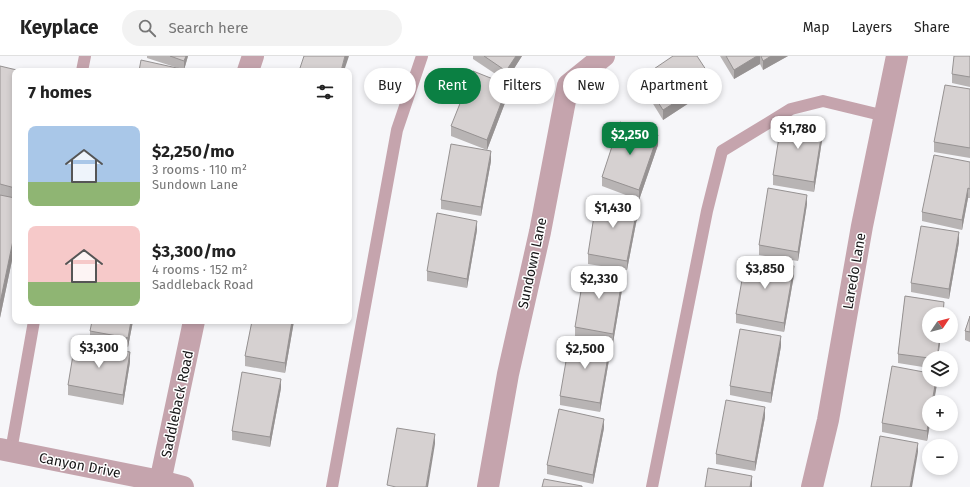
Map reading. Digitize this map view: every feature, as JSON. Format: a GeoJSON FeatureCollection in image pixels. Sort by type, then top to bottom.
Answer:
{"type":"FeatureCollection","features":[{"type":"Feature","properties":{"kind":"street"},"geometry":{"type":"LineString","coordinates":[[249,68],[253,56]]}},
{"type":"Feature","properties":{"kind":"street","name":"Sundown Lane"},"geometry":{"type":"LineString","coordinates":[[488,487],[508,374],[540,232],[568,85],[604,56]]}},
{"type":"Feature","properties":{"kind":"street","name":"Laredo Lane"},"geometry":{"type":"LineString","coordinates":[[812,487],[828,420],[862,226],[897,56]]}},
{"type":"Feature","properties":{"kind":"street","name":"Saddleback Road"},"geometry":{"type":"LineString","coordinates":[[160,484],[193,324]]}},
{"type":"Feature","properties":{"kind":"street","name":"Canyon Drive"},"geometry":{"type":"LineString","coordinates":[[5,450],[160,484],[183,487]]}},
{"type":"Feature","properties":{"kind":"lane"},"geometry":{"type":"LineString","coordinates":[[83,68],[85,56]]}},
{"type":"Feature","properties":{"kind":"lane"},"geometry":{"type":"LineString","coordinates":[[332,487],[397,130],[422,56]]}},
{"type":"Feature","properties":{"kind":"lane"},"geometry":{"type":"LineString","coordinates":[[652,487],[707,211],[722,151],[791,109],[823,101],[885,116]]}},
{"type":"Feature","properties":{"kind":"lane"},"geometry":{"type":"LineString","coordinates":[[5,450],[33,324]]}},
{"type":"Feature","properties":{"kind":"building"},"geometry":{"type":"Polygon","coordinates":[[[170,56],[186,56],[184,61],[170,56]]]}},
{"type":"Feature","properties":{"kind":"building"},"geometry":{"type":"Polygon","coordinates":[[[304,56],[345,56],[342,68],[300,68],[304,56]]]}},
{"type":"Feature","properties":{"kind":"building"},"geometry":{"type":"Polygon","coordinates":[[[484,56],[516,56],[508,68],[502,68],[484,56]]]}},
{"type":"Feature","properties":{"kind":"building"},"geometry":{"type":"Polygon","coordinates":[[[673,56],[697,56],[705,68],[655,68],[673,56]]]}},
{"type":"Feature","properties":{"kind":"building"},"geometry":{"type":"Polygon","coordinates":[[[726,56],[757,56],[734,70],[726,56]]]}},
{"type":"Feature","properties":{"kind":"building"},"geometry":{"type":"Polygon","coordinates":[[[761,56],[771,56],[763,61],[761,56]]]}},
{"type":"Feature","properties":{"kind":"building"},"geometry":{"type":"Polygon","coordinates":[[[954,56],[970,56],[970,77],[952,74],[954,56]]]}},
{"type":"Feature","properties":{"kind":"building"},"geometry":{"type":"Polygon","coordinates":[[[141,60],[177,68],[140,68],[141,60]]]}},
{"type":"Feature","properties":{"kind":"building"},"geometry":{"type":"Polygon","coordinates":[[[0,66],[12,69],[12,187],[0,184],[0,66]]]}},
{"type":"Feature","properties":{"kind":"building"},"geometry":{"type":"Polygon","coordinates":[[[481,74],[489,77],[489,104],[501,104],[487,140],[451,126],[460,104],[481,104],[481,74]]]}},
{"type":"Feature","properties":{"kind":"building"},"geometry":{"type":"Polygon","coordinates":[[[945,85],[970,89],[970,148],[934,142],[945,85]]]}},
{"type":"Feature","properties":{"kind":"building"},"geometry":{"type":"Polygon","coordinates":[[[659,104],[672,104],[663,110],[659,104]]]}},
{"type":"Feature","properties":{"kind":"building"},"geometry":{"type":"Polygon","coordinates":[[[782,118],[823,125],[814,182],[773,175],[782,118]]]}},
{"type":"Feature","properties":{"kind":"building"},"geometry":{"type":"Polygon","coordinates":[[[620,122],[658,135],[639,190],[602,177],[620,122]]]}},
{"type":"Feature","properties":{"kind":"building"},"geometry":{"type":"Polygon","coordinates":[[[451,144],[491,151],[481,207],[441,200],[451,144]]]}},
{"type":"Feature","properties":{"kind":"building"},"geometry":{"type":"Polygon","coordinates":[[[934,155],[970,162],[970,189],[968,188],[962,220],[922,212],[934,155]]]}},
{"type":"Feature","properties":{"kind":"building"},"geometry":{"type":"Polygon","coordinates":[[[768,188],[807,195],[798,252],[759,245],[768,188]]]}},
{"type":"Feature","properties":{"kind":"building"},"geometry":{"type":"Polygon","coordinates":[[[0,195],[12,197],[12,245],[0,303],[0,195]]]}},
{"type":"Feature","properties":{"kind":"building"},"geometry":{"type":"Polygon","coordinates":[[[597,197],[638,204],[627,261],[588,254],[597,197]]]}},
{"type":"Feature","properties":{"kind":"building"},"geometry":{"type":"Polygon","coordinates":[[[437,213],[477,221],[467,279],[427,271],[437,213]]]}},
{"type":"Feature","properties":{"kind":"building"},"geometry":{"type":"Polygon","coordinates":[[[921,226],[959,232],[949,289],[911,283],[921,226]]]}},
{"type":"Feature","properties":{"kind":"building"},"geometry":{"type":"Polygon","coordinates":[[[746,257],[794,266],[784,323],[736,314],[746,257]]]}},
{"type":"Feature","properties":{"kind":"building"},"geometry":{"type":"Polygon","coordinates":[[[585,267],[623,274],[613,334],[575,327],[585,267]]]}},
{"type":"Feature","properties":{"kind":"building"},"geometry":{"type":"Polygon","coordinates":[[[905,296],[944,302],[944,307],[922,307],[922,343],[939,343],[938,351],[922,351],[922,357],[898,354],[905,296]]]}},
{"type":"Feature","properties":{"kind":"building"},"geometry":{"type":"Polygon","coordinates":[[[970,316],[970,332],[965,331],[970,316]]]}},
{"type":"Feature","properties":{"kind":"building"},"geometry":{"type":"Polygon","coordinates":[[[91,324],[130,324],[128,338],[90,331],[91,324]]]}},
{"type":"Feature","properties":{"kind":"building"},"geometry":{"type":"Polygon","coordinates":[[[251,324],[292,324],[285,363],[245,356],[251,324]]]}},
{"type":"Feature","properties":{"kind":"building"},"geometry":{"type":"Polygon","coordinates":[[[740,329],[781,336],[771,393],[730,386],[740,329]]]}},
{"type":"Feature","properties":{"kind":"building"},"geometry":{"type":"Polygon","coordinates":[[[570,338],[610,345],[600,403],[560,396],[570,338]]]}},
{"type":"Feature","properties":{"kind":"building"},"geometry":{"type":"Polygon","coordinates":[[[75,343],[130,352],[123,395],[68,385],[75,343]]]}},
{"type":"Feature","properties":{"kind":"building"},"geometry":{"type":"Polygon","coordinates":[[[892,366],[922,372],[922,387],[935,387],[933,395],[922,395],[922,430],[882,423],[892,366]]]}},
{"type":"Feature","properties":{"kind":"building"},"geometry":{"type":"Polygon","coordinates":[[[242,372],[281,379],[270,437],[232,431],[242,372]]]}},
{"type":"Feature","properties":{"kind":"building"},"geometry":{"type":"Polygon","coordinates":[[[726,400],[765,407],[755,462],[716,454],[726,400]]]}},
{"type":"Feature","properties":{"kind":"building"},"geometry":{"type":"Polygon","coordinates":[[[559,409],[604,419],[593,475],[547,465],[559,409]]]}},
{"type":"Feature","properties":{"kind":"building"},"geometry":{"type":"Polygon","coordinates":[[[397,428],[435,434],[426,487],[396,487],[387,485],[397,428]]]}},
{"type":"Feature","properties":{"kind":"building"},"geometry":{"type":"Polygon","coordinates":[[[880,436],[918,443],[910,487],[871,487],[880,436]]]}},
{"type":"Feature","properties":{"kind":"building"},"geometry":{"type":"Polygon","coordinates":[[[708,468],[752,476],[750,487],[705,487],[708,468]]]}},
{"type":"Feature","properties":{"kind":"building"},"geometry":{"type":"Polygon","coordinates":[[[544,479],[582,486],[582,487],[542,487],[544,479]]]}}]}
